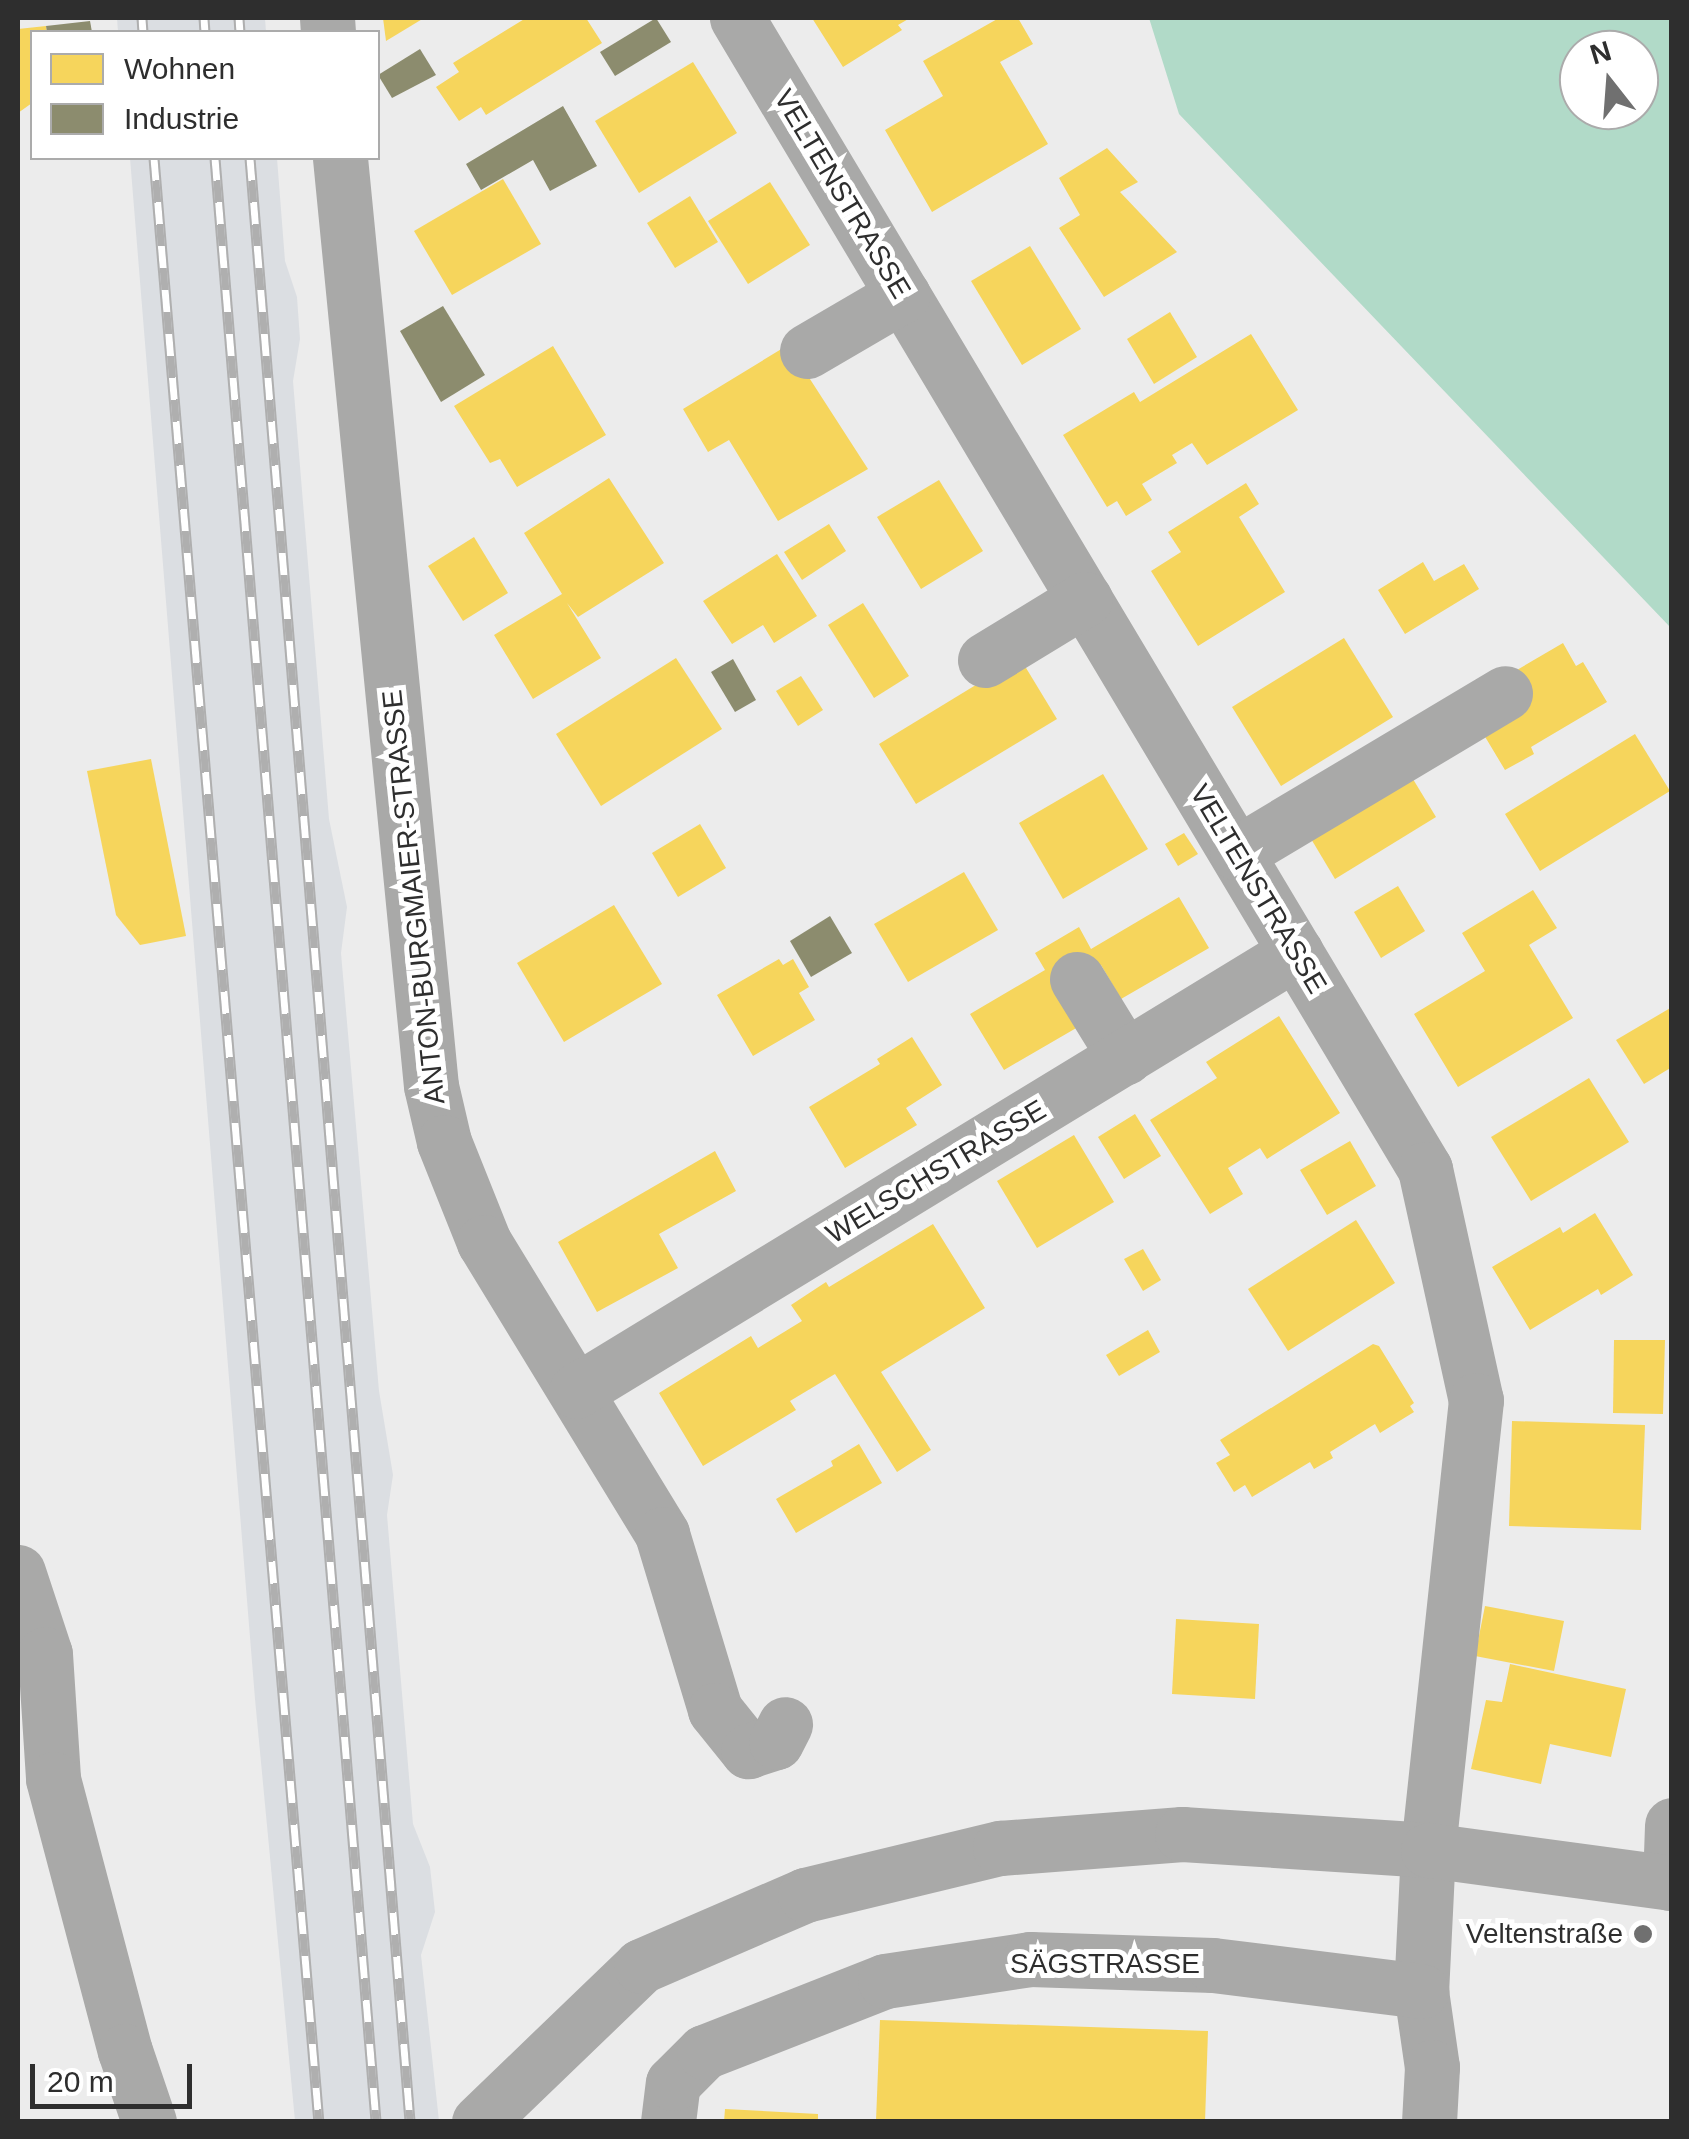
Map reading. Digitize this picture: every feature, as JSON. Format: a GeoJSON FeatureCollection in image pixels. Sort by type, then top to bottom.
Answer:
{"type":"FeatureCollection","features":[{"type":"Feature","properties":{"kind":"street","name":"VELTENSTRASSE"},"geometry":{"type":"LineString","coordinates":[[737,18],[1425,1169],[1476,1400],[1428,1850]]}},
{"type":"Feature","properties":{"kind":"street","name":"ANTON-BURGMAIER-STRASSE"},"geometry":{"type":"LineString","coordinates":[[340,160],[431,1086],[444,1142],[484,1242],[662,1534],[715,1710],[748,1751],[776,1742],[786,1724]]}},
{"type":"Feature","properties":{"kind":"street"},"geometry":{"type":"LineString","coordinates":[[806,351],[903,295]]}},
{"type":"Feature","properties":{"kind":"street"},"geometry":{"type":"LineString","coordinates":[[985,660],[1085,599]]}},
{"type":"Feature","properties":{"kind":"street"},"geometry":{"type":"LineString","coordinates":[[1237,853],[1505,693]]}},
{"type":"Feature","properties":{"kind":"street","name":"WELSCHSTRASSE"},"geometry":{"type":"LineString","coordinates":[[576,1391],[1296,952]]}},
{"type":"Feature","properties":{"kind":"street"},"geometry":{"type":"LineString","coordinates":[[1077,979],[1125,1057]]}},
{"type":"Feature","properties":{"kind":"street"},"geometry":{"type":"LineString","coordinates":[[18,1572],[45,1654],[52,1778],[125,2051],[149,2122]]}},
{"type":"Feature","properties":{"kind":"street"},"geometry":{"type":"LineString","coordinates":[[479,2122],[641,1966],[805,1895],[1000,1848],[1182,1834],[1428,1850],[1671,1883],[1672,1824]]}},
{"type":"Feature","properties":{"kind":"street"},"geometry":{"type":"LineString","coordinates":[[1428,1850],[1421,1991],[1432,2067],[1429,2122]]}},
{"type":"Feature","properties":{"kind":"street","name":"SÄGSTRASSE"},"geometry":{"type":"LineString","coordinates":[[668,2122],[673,2083],[704,2052],[885,1981],[1030,1958],[1213,1964],[1421,1991]]}},
{"type":"Feature","properties":{"kind":"shaded area"},"geometry":{"type":"Polygon","coordinates":[[[117,18],[265,18],[266,30],[118,30],[117,18]]]}},
{"type":"Feature","properties":{"kind":"shaded area"},"geometry":{"type":"Polygon","coordinates":[[[130,160],[277,160],[285,261],[297,297],[300,339],[293,381],[329,819],[347,907],[341,953],[379,1391],[393,1475],[387,1515],[413,1824],[430,1867],[435,1912],[421,1955],[439,2121],[295,2121],[255,1699],[130,160]]]}},
{"type":"Feature","properties":{"kind":"green space"},"geometry":{"type":"Polygon","coordinates":[[[1149,18],[1671,18],[1671,628],[1179,114],[1149,18]]]}},
{"type":"Feature","properties":{"kind":"building: Wohnen"},"geometry":{"type":"Polygon","coordinates":[[[383,18],[424,18],[386,41],[383,18]]]}},
{"type":"Feature","properties":{"kind":"building: Wohnen"},"geometry":{"type":"Polygon","coordinates":[[[526,18],[586,18],[602,43],[486,115],[481,107],[459,121],[436,87],[459,72],[453,63],[526,18]]]}},
{"type":"Feature","properties":{"kind":"building: Wohnen"},"geometry":{"type":"Polygon","coordinates":[[[812,18],[910,18],[898,25],[902,30],[843,67],[812,18]]]}},
{"type":"Feature","properties":{"kind":"building: Wohnen"},"geometry":{"type":"Polygon","coordinates":[[[999,18],[1018,18],[1033,44],[1000,62],[1048,144],[932,212],[885,130],[943,96],[923,61],[999,18]]]}},
{"type":"Feature","properties":{"kind":"building: Wohnen"},"geometry":{"type":"Polygon","coordinates":[[[46,26],[47,30],[30,30],[30,104],[18,113],[18,29],[46,26]]]}},
{"type":"Feature","properties":{"kind":"building: Wohnen"},"geometry":{"type":"Polygon","coordinates":[[[693,62],[737,133],[639,193],[595,121],[693,62]]]}},
{"type":"Feature","properties":{"kind":"building: Wohnen"},"geometry":{"type":"Polygon","coordinates":[[[1107,148],[1138,182],[1120,192],[1177,252],[1104,297],[1059,228],[1080,215],[1059,178],[1107,148]]]}},
{"type":"Feature","properties":{"kind":"building: Wohnen"},"geometry":{"type":"Polygon","coordinates":[[[503,179],[541,244],[452,295],[414,231],[503,179]]]}},
{"type":"Feature","properties":{"kind":"building: Wohnen"},"geometry":{"type":"Polygon","coordinates":[[[770,182],[810,245],[748,284],[708,221],[770,182]]]}},
{"type":"Feature","properties":{"kind":"building: Wohnen"},"geometry":{"type":"Polygon","coordinates":[[[690,196],[718,242],[675,268],[647,223],[690,196]]]}},
{"type":"Feature","properties":{"kind":"building: Wohnen"},"geometry":{"type":"Polygon","coordinates":[[[1030,246],[1081,329],[1022,365],[971,281],[1030,246]]]}},
{"type":"Feature","properties":{"kind":"building: Wohnen"},"geometry":{"type":"Polygon","coordinates":[[[1170,312],[1197,357],[1154,384],[1127,339],[1170,312]]]}},
{"type":"Feature","properties":{"kind":"building: Wohnen"},"geometry":{"type":"Polygon","coordinates":[[[1251,334],[1298,410],[1207,465],[1192,443],[1172,455],[1177,463],[1142,484],[1152,500],[1126,516],[1117,501],[1107,507],[1063,435],[1134,392],[1140,402],[1251,334]]]}},
{"type":"Feature","properties":{"kind":"building: Wohnen"},"geometry":{"type":"Polygon","coordinates":[[[788,345],[868,469],[778,521],[729,440],[708,452],[683,409],[788,345]]]}},
{"type":"Feature","properties":{"kind":"building: Wohnen"},"geometry":{"type":"Polygon","coordinates":[[[553,346],[606,435],[517,487],[500,459],[490,463],[454,406],[553,346]]]}},
{"type":"Feature","properties":{"kind":"building: Wohnen"},"geometry":{"type":"Polygon","coordinates":[[[609,478],[664,563],[578,617],[567,603],[601,658],[533,699],[494,635],[562,594],[524,533],[609,478]]]}},
{"type":"Feature","properties":{"kind":"building: Wohnen"},"geometry":{"type":"Polygon","coordinates":[[[939,480],[983,551],[921,589],[877,517],[939,480]]]}},
{"type":"Feature","properties":{"kind":"building: Wohnen"},"geometry":{"type":"Polygon","coordinates":[[[1246,483],[1259,504],[1239,517],[1285,592],[1198,646],[1151,571],[1181,552],[1168,532],[1246,483]]]}},
{"type":"Feature","properties":{"kind":"building: Wohnen"},"geometry":{"type":"Polygon","coordinates":[[[829,524],[846,551],[802,580],[784,552],[829,524]]]}},
{"type":"Feature","properties":{"kind":"building: Wohnen"},"geometry":{"type":"Polygon","coordinates":[[[474,537],[508,593],[463,621],[428,566],[474,537]]]}},
{"type":"Feature","properties":{"kind":"building: Wohnen"},"geometry":{"type":"Polygon","coordinates":[[[777,554],[817,616],[774,643],[763,625],[732,644],[703,601],[777,554]]]}},
{"type":"Feature","properties":{"kind":"building: Wohnen"},"geometry":{"type":"Polygon","coordinates":[[[1423,562],[1434,581],[1464,564],[1479,589],[1405,634],[1378,590],[1423,562]]]}},
{"type":"Feature","properties":{"kind":"building: Wohnen"},"geometry":{"type":"Polygon","coordinates":[[[863,603],[909,676],[874,698],[828,625],[863,603]]]}},
{"type":"Feature","properties":{"kind":"building: Wohnen"},"geometry":{"type":"Polygon","coordinates":[[[1344,638],[1393,717],[1281,786],[1232,707],[1344,638]]]}},
{"type":"Feature","properties":{"kind":"building: Wohnen"},"geometry":{"type":"Polygon","coordinates":[[[1563,643],[1576,666],[1583,662],[1607,702],[1531,747],[1534,754],[1505,770],[1484,735],[1498,681],[1563,643]]]}},
{"type":"Feature","properties":{"kind":"building: Wohnen"},"geometry":{"type":"Polygon","coordinates":[[[676,658],[722,729],[601,806],[556,734],[676,658]]]}},
{"type":"Feature","properties":{"kind":"building: Wohnen"},"geometry":{"type":"Polygon","coordinates":[[[1020,658],[1057,719],[916,804],[879,744],[1020,658]]]}},
{"type":"Feature","properties":{"kind":"building: Wohnen"},"geometry":{"type":"Polygon","coordinates":[[[801,676],[823,710],[798,726],[776,691],[801,676]]]}},
{"type":"Feature","properties":{"kind":"building: Wohnen"},"geometry":{"type":"Polygon","coordinates":[[[1635,734],[1670,791],[1540,871],[1505,814],[1635,734]]]}},
{"type":"Feature","properties":{"kind":"building: Wohnen"},"geometry":{"type":"Polygon","coordinates":[[[151,759],[186,936],[140,945],[116,915],[87,771],[151,759]]]}},
{"type":"Feature","properties":{"kind":"building: Wohnen"},"geometry":{"type":"Polygon","coordinates":[[[1402,761],[1436,817],[1335,879],[1301,822],[1402,761]]]}},
{"type":"Feature","properties":{"kind":"building: Wohnen"},"geometry":{"type":"Polygon","coordinates":[[[1103,774],[1148,849],[1063,899],[1019,823],[1103,774]]]}},
{"type":"Feature","properties":{"kind":"building: Wohnen"},"geometry":{"type":"Polygon","coordinates":[[[700,824],[726,868],[678,897],[652,853],[700,824]]]}},
{"type":"Feature","properties":{"kind":"building: Wohnen"},"geometry":{"type":"Polygon","coordinates":[[[1184,833],[1198,854],[1178,866],[1165,844],[1184,833]]]}},
{"type":"Feature","properties":{"kind":"building: Wohnen"},"geometry":{"type":"Polygon","coordinates":[[[964,872],[998,930],[908,982],[874,924],[964,872]]]}},
{"type":"Feature","properties":{"kind":"building: Wohnen"},"geometry":{"type":"Polygon","coordinates":[[[1398,886],[1425,931],[1381,958],[1354,912],[1398,886]]]}},
{"type":"Feature","properties":{"kind":"building: Wohnen"},"geometry":{"type":"Polygon","coordinates":[[[1533,890],[1557,928],[1529,945],[1573,1018],[1458,1087],[1414,1014],[1485,971],[1462,933],[1533,890]]]}},
{"type":"Feature","properties":{"kind":"building: Wohnen"},"geometry":{"type":"Polygon","coordinates":[[[1179,897],[1209,948],[1121,999],[1101,965],[1057,991],[1078,1027],[1004,1070],[970,1014],[1045,970],[1035,953],[1079,927],[1091,949],[1179,897]]]}},
{"type":"Feature","properties":{"kind":"building: Wohnen"},"geometry":{"type":"Polygon","coordinates":[[[614,905],[662,984],[564,1042],[517,963],[614,905]]]}},
{"type":"Feature","properties":{"kind":"building: Wohnen"},"geometry":{"type":"Polygon","coordinates":[[[779,959],[783,965],[793,959],[809,987],[799,993],[815,1020],[753,1056],[717,995],[779,959]]]}},
{"type":"Feature","properties":{"kind":"building: Wohnen"},"geometry":{"type":"Polygon","coordinates":[[[1672,1007],[1672,1067],[1644,1084],[1616,1040],[1672,1007]]]}},
{"type":"Feature","properties":{"kind":"building: Wohnen"},"geometry":{"type":"Polygon","coordinates":[[[1279,1016],[1340,1113],[1267,1159],[1260,1148],[1228,1168],[1243,1194],[1210,1214],[1150,1120],[1217,1078],[1206,1062],[1279,1016]]]}},
{"type":"Feature","properties":{"kind":"building: Wohnen"},"geometry":{"type":"Polygon","coordinates":[[[912,1037],[942,1085],[906,1108],[917,1125],[845,1168],[809,1107],[880,1064],[877,1059],[912,1037]]]}},
{"type":"Feature","properties":{"kind":"building: Wohnen"},"geometry":{"type":"Polygon","coordinates":[[[1589,1078],[1629,1142],[1531,1201],[1491,1137],[1589,1078]]]}},
{"type":"Feature","properties":{"kind":"building: Wohnen"},"geometry":{"type":"Polygon","coordinates":[[[1135,1114],[1161,1156],[1124,1179],[1098,1137],[1135,1114]]]}},
{"type":"Feature","properties":{"kind":"building: Wohnen"},"geometry":{"type":"Polygon","coordinates":[[[1074,1135],[1114,1202],[1037,1248],[997,1181],[1074,1135]]]}},
{"type":"Feature","properties":{"kind":"building: Wohnen"},"geometry":{"type":"Polygon","coordinates":[[[1350,1141],[1376,1186],[1327,1215],[1300,1170],[1350,1141]]]}},
{"type":"Feature","properties":{"kind":"building: Wohnen"},"geometry":{"type":"Polygon","coordinates":[[[715,1151],[736,1191],[659,1234],[678,1268],[597,1312],[558,1242],[715,1151]]]}},
{"type":"Feature","properties":{"kind":"building: Wohnen"},"geometry":{"type":"Polygon","coordinates":[[[1595,1213],[1633,1275],[1601,1295],[1598,1289],[1530,1330],[1492,1267],[1560,1227],[1563,1233],[1595,1213]]]}},
{"type":"Feature","properties":{"kind":"building: Wohnen"},"geometry":{"type":"Polygon","coordinates":[[[1356,1220],[1395,1283],[1288,1351],[1248,1289],[1356,1220]]]}},
{"type":"Feature","properties":{"kind":"building: Wohnen"},"geometry":{"type":"Polygon","coordinates":[[[933,1224],[985,1308],[881,1372],[931,1450],[897,1472],[835,1374],[790,1401],[796,1410],[703,1466],[659,1393],[751,1336],[758,1348],[802,1321],[791,1305],[826,1282],[829,1287],[933,1224]]]}},
{"type":"Feature","properties":{"kind":"building: Wohnen"},"geometry":{"type":"Polygon","coordinates":[[[1143,1249],[1161,1280],[1143,1291],[1124,1259],[1143,1249]]]}},
{"type":"Feature","properties":{"kind":"building: Wohnen"},"geometry":{"type":"Polygon","coordinates":[[[1148,1330],[1160,1352],[1119,1376],[1106,1355],[1148,1330]]]}},
{"type":"Feature","properties":{"kind":"building: Wohnen"},"geometry":{"type":"Polygon","coordinates":[[[1614,1340],[1665,1340],[1663,1414],[1613,1413],[1614,1340]]]}},
{"type":"Feature","properties":{"kind":"building: Wohnen"},"geometry":{"type":"Polygon","coordinates":[[[1373,1344],[1379,1346],[1414,1403],[1410,1406],[1414,1412],[1380,1433],[1375,1424],[1330,1452],[1333,1458],[1314,1469],[1310,1462],[1252,1497],[1245,1485],[1234,1492],[1216,1463],[1230,1455],[1220,1440],[1373,1344]]]}},
{"type":"Feature","properties":{"kind":"building: Wohnen"},"geometry":{"type":"Polygon","coordinates":[[[1512,1421],[1645,1425],[1641,1530],[1509,1526],[1512,1421]]]}},
{"type":"Feature","properties":{"kind":"building: Wohnen"},"geometry":{"type":"Polygon","coordinates":[[[859,1444],[882,1483],[796,1533],[776,1499],[833,1466],[831,1461],[859,1444]]]}},
{"type":"Feature","properties":{"kind":"building: Wohnen"},"geometry":{"type":"Polygon","coordinates":[[[1485,1606],[1564,1621],[1554,1671],[1475,1656],[1485,1606]]]}},
{"type":"Feature","properties":{"kind":"building: Wohnen"},"geometry":{"type":"Polygon","coordinates":[[[1176,1619],[1259,1624],[1255,1699],[1172,1694],[1176,1619]]]}},
{"type":"Feature","properties":{"kind":"building: Wohnen"},"geometry":{"type":"Polygon","coordinates":[[[1510,1664],[1626,1689],[1611,1757],[1550,1744],[1541,1784],[1471,1769],[1486,1700],[1502,1702],[1510,1664]]]}},
{"type":"Feature","properties":{"kind":"building: Wohnen"},"geometry":{"type":"Polygon","coordinates":[[[880,2020],[1208,2031],[1205,2122],[876,2121],[880,2020]]]}},
{"type":"Feature","properties":{"kind":"building: Wohnen"},"geometry":{"type":"Polygon","coordinates":[[[725,2109],[818,2114],[818,2122],[724,2122],[725,2109]]]}},
{"type":"Feature","properties":{"kind":"building: Industrie"},"geometry":{"type":"Polygon","coordinates":[[[656,18],[671,42],[615,76],[600,52],[656,18]]]}},
{"type":"Feature","properties":{"kind":"building: Industrie"},"geometry":{"type":"Polygon","coordinates":[[[90,21],[92,30],[47,30],[46,26],[90,21]]]}},
{"type":"Feature","properties":{"kind":"building: Industrie"},"geometry":{"type":"Polygon","coordinates":[[[420,49],[436,75],[392,98],[380,74],[420,49]]]}},
{"type":"Feature","properties":{"kind":"building: Industrie"},"geometry":{"type":"Polygon","coordinates":[[[563,106],[597,166],[550,191],[533,160],[481,190],[466,164],[563,106]]]}},
{"type":"Feature","properties":{"kind":"building: Industrie"},"geometry":{"type":"Polygon","coordinates":[[[443,306],[485,375],[441,402],[400,331],[443,306]]]}},
{"type":"Feature","properties":{"kind":"building: Industrie"},"geometry":{"type":"Polygon","coordinates":[[[733,659],[756,700],[735,712],[711,672],[733,659]]]}},
{"type":"Feature","properties":{"kind":"building: Industrie"},"geometry":{"type":"Polygon","coordinates":[[[830,916],[852,953],[811,977],[790,941],[830,916]]]}},
{"type":"Feature","properties":{"kind":"railway"},"geometry":{"type":"LineString","coordinates":[[142,18],[143,30]]}},
{"type":"Feature","properties":{"kind":"railway"},"geometry":{"type":"LineString","coordinates":[[204,18],[205,30]]}},
{"type":"Feature","properties":{"kind":"railway"},"geometry":{"type":"LineString","coordinates":[[239,18],[240,30]]}},
{"type":"Feature","properties":{"kind":"railway"},"geometry":{"type":"LineString","coordinates":[[154,160],[319,2122]]}},
{"type":"Feature","properties":{"kind":"railway"},"geometry":{"type":"LineString","coordinates":[[215,160],[376,2122]]}},
{"type":"Feature","properties":{"kind":"railway"},"geometry":{"type":"LineString","coordinates":[[250,160],[410,2122]]}},
{"type":"Feature","properties":{"kind":"place","name":"Veltenstraße"},"geometry":{"type":"Point","coordinates":[1643,1934]}}]}
